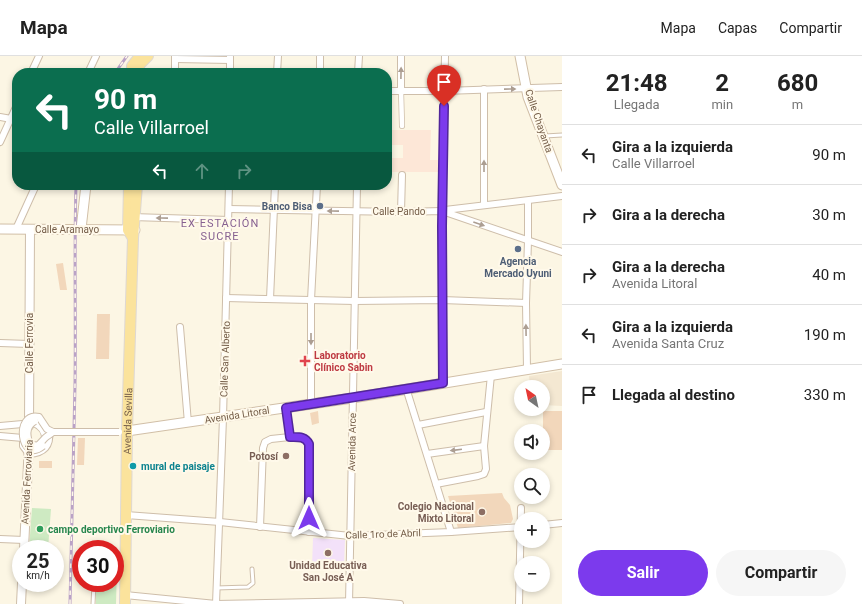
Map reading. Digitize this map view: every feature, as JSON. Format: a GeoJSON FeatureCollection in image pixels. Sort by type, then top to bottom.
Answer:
{"type":"FeatureCollection","features":[{"type":"Feature","properties":{"kind":"main road"},"geometry":{"type":"LineString","coordinates":[[134,68],[140,56]]}},
{"type":"Feature","properties":{"kind":"main road"},"geometry":{"type":"LineString","coordinates":[[136,68],[148,56]]}},
{"type":"Feature","properties":{"kind":"main road","name":"Calle Chayanta"},"geometry":{"type":"LineString","coordinates":[[520,56],[528,97],[562,185]]}},
{"type":"Feature","properties":{"kind":"main road"},"geometry":{"type":"LineString","coordinates":[[81,229],[85,190]]}},
{"type":"Feature","properties":{"kind":"main road","name":"Avenida Sevilla"},"geometry":{"type":"LineString","coordinates":[[125,600],[126,515],[123,432],[132,232],[129,190]]}},
{"type":"Feature","properties":{"kind":"main road","name":"Avenida Sevilla"},"geometry":{"type":"LineString","coordinates":[[132,218],[136,190]]}},
{"type":"Feature","properties":{"kind":"main road","name":"Calle Aramayo"},"geometry":{"type":"LineString","coordinates":[[0,229],[81,229],[132,232]]}},
{"type":"Feature","properties":{"kind":"main road","name":"Avenida Litoral"},"geometry":{"type":"LineString","coordinates":[[123,432],[223,418],[562,364]]}},
{"type":"Feature","properties":{"kind":"street"},"geometry":{"type":"LineString","coordinates":[[33,68],[39,56]]}},
{"type":"Feature","properties":{"kind":"street"},"geometry":{"type":"LineString","coordinates":[[90,68],[96,56]]}},
{"type":"Feature","properties":{"kind":"street"},"geometry":{"type":"LineString","coordinates":[[277,68],[278,56]]}},
{"type":"Feature","properties":{"kind":"street"},"geometry":{"type":"LineString","coordinates":[[320,56],[320,68]]}},
{"type":"Feature","properties":{"kind":"street"},"geometry":{"type":"LineString","coordinates":[[358,68],[359,56]]}},
{"type":"Feature","properties":{"kind":"street"},"geometry":{"type":"LineString","coordinates":[[401,56],[402,126]]}},
{"type":"Feature","properties":{"kind":"street"},"geometry":{"type":"LineString","coordinates":[[443,383],[442,211],[445,56]]}},
{"type":"Feature","properties":{"kind":"street"},"geometry":{"type":"LineString","coordinates":[[174,68],[175,58],[230,58]]}},
{"type":"Feature","properties":{"kind":"street"},"geometry":{"type":"LineString","coordinates":[[392,91],[444,91],[562,87]]}},
{"type":"Feature","properties":{"kind":"street"},"geometry":{"type":"LineString","coordinates":[[484,89],[484,205]]}},
{"type":"Feature","properties":{"kind":"street"},"geometry":{"type":"LineString","coordinates":[[0,118],[12,120]]}},
{"type":"Feature","properties":{"kind":"street"},"geometry":{"type":"LineString","coordinates":[[0,142],[12,123]]}},
{"type":"Feature","properties":{"kind":"street"},"geometry":{"type":"LineString","coordinates":[[401,212],[402,175]]}},
{"type":"Feature","properties":{"kind":"street"},"geometry":{"type":"LineString","coordinates":[[16,229],[34,190]]}},
{"type":"Feature","properties":{"kind":"street","name":"Calle San Alberto"},"geometry":{"type":"LineString","coordinates":[[216,604],[220,522],[229,190]]}},
{"type":"Feature","properties":{"kind":"street"},"geometry":{"type":"LineString","coordinates":[[270,300],[275,190]]}},
{"type":"Feature","properties":{"kind":"street"},"geometry":{"type":"LineString","coordinates":[[311,404],[311,300],[317,190]]}},
{"type":"Feature","properties":{"kind":"street","name":"Avenida Arce"},"geometry":{"type":"LineString","coordinates":[[349,603],[352,398],[358,211],[357,190]]}},
{"type":"Feature","properties":{"kind":"street"},"geometry":{"type":"LineString","coordinates":[[442,211],[562,196]]}},
{"type":"Feature","properties":{"kind":"street"},"geometry":{"type":"LineString","coordinates":[[527,369],[526,303],[528,201]]}},
{"type":"Feature","properties":{"kind":"street","name":"Calle Pando"},"geometry":{"type":"LineString","coordinates":[[229,209],[401,212],[442,211],[562,252]]}},
{"type":"Feature","properties":{"kind":"street"},"geometry":{"type":"LineString","coordinates":[[132,218],[229,220]]}},
{"type":"Feature","properties":{"kind":"street","name":"Calle Ferrovia"},"geometry":{"type":"LineString","coordinates":[[29,454],[23,446],[23,438],[29,420],[30,229]]}},
{"type":"Feature","properties":{"kind":"street"},"geometry":{"type":"LineString","coordinates":[[226,298],[355,301],[442,300],[526,303]]}},
{"type":"Feature","properties":{"kind":"street"},"geometry":{"type":"LineString","coordinates":[[180,327],[188,423]]}},
{"type":"Feature","properties":{"kind":"street"},"geometry":{"type":"LineString","coordinates":[[0,343],[29,344]]}},
{"type":"Feature","properties":{"kind":"street"},"geometry":{"type":"LineString","coordinates":[[436,484],[484,474],[486,469],[484,446],[486,412],[490,376]]}},
{"type":"Feature","properties":{"kind":"street"},"geometry":{"type":"LineString","coordinates":[[406,388],[451,532]]}},
{"type":"Feature","properties":{"kind":"street"},"geometry":{"type":"LineString","coordinates":[[286,408],[290,437]]}},
{"type":"Feature","properties":{"kind":"street"},"geometry":{"type":"LineString","coordinates":[[418,425],[486,412]]}},
{"type":"Feature","properties":{"kind":"street"},"geometry":{"type":"LineString","coordinates":[[29,420],[27,431],[29,442],[32,444],[38,446],[40,444],[45,438],[53,432],[47,429],[39,417],[32,416],[28,419],[22,433],[23,441],[26,446],[34,450],[39,449],[43,446],[45,441],[45,434],[43,429],[29,420]]}},
{"type":"Feature","properties":{"kind":"street"},"geometry":{"type":"LineString","coordinates":[[0,426],[29,420],[41,420],[44,422],[50,431],[49,444],[46,448],[37,453],[29,454]]}},
{"type":"Feature","properties":{"kind":"street","name":"Avenida Ferroviaria"},"geometry":{"type":"LineString","coordinates":[[24,540],[29,454],[29,420]]}},
{"type":"Feature","properties":{"kind":"street","name":"Avenida Litoral"},"geometry":{"type":"LineString","coordinates":[[53,432],[123,432]]}},
{"type":"Feature","properties":{"kind":"street"},"geometry":{"type":"LineString","coordinates":[[0,436],[23,438]]}},
{"type":"Feature","properties":{"kind":"street"},"geometry":{"type":"LineString","coordinates":[[260,527],[263,448],[265,442],[271,439],[301,437],[309,444],[309,532]]}},
{"type":"Feature","properties":{"kind":"street"},"geometry":{"type":"LineString","coordinates":[[427,454],[484,446]]}},
{"type":"Feature","properties":{"kind":"street","name":"Calle 1ro de Abril"},"geometry":{"type":"LineString","coordinates":[[126,515],[220,522],[350,536],[451,532],[514,528]]}},
{"type":"Feature","properties":{"kind":"street"},"geometry":{"type":"LineString","coordinates":[[550,524],[562,523]]}},
{"type":"Feature","properties":{"kind":"street"},"geometry":{"type":"LineString","coordinates":[[0,539],[24,540]]}},
{"type":"Feature","properties":{"kind":"street"},"geometry":{"type":"LineString","coordinates":[[519,604],[520,548]]}},
{"type":"Feature","properties":{"kind":"street"},"geometry":{"type":"LineString","coordinates":[[21,604],[22,592]]}},
{"type":"Feature","properties":{"kind":"street"},"geometry":{"type":"LineString","coordinates":[[125,600],[216,604],[349,603],[364,601],[400,604]]}},
{"type":"Feature","properties":{"kind":"lane"},"geometry":{"type":"LineString","coordinates":[[543,136],[562,135]]}},
{"type":"Feature","properties":{"kind":"lane"},"geometry":{"type":"LineString","coordinates":[[216,588],[248,587],[253,583],[252,569]]}},
{"type":"Feature","properties":{"kind":"lane"},"geometry":{"type":"LineString","coordinates":[[93,604],[94,592]]}},
{"type":"Feature","properties":{"kind":"shaded area"},"geometry":{"type":"Polygon","coordinates":[[[392,130],[431,130],[430,160],[439,160],[439,172],[392,172],[392,158],[403,158],[403,145],[392,145],[392,130]]]}},
{"type":"Feature","properties":{"kind":"shaded area"},"geometry":{"type":"Polygon","coordinates":[[[562,371],[562,406],[550,405],[550,380],[529,380],[529,376],[562,371]]]}},
{"type":"Feature","properties":{"kind":"shaded area","name":"Unidad Educativa San José A"},"geometry":{"type":"Polygon","coordinates":[[[313,538],[345,540],[344,566],[325,566],[324,569],[312,568],[313,538]]]}},
{"type":"Feature","properties":{"kind":"green space","name":"campo deportivo Ferroviario"},"geometry":{"type":"Polygon","coordinates":[[[32,508],[51,509],[49,540],[30,540],[32,508]]]}},
{"type":"Feature","properties":{"kind":"green space"},"geometry":{"type":"Polygon","coordinates":[[[96,592],[116,592],[116,604],[96,604],[96,592]]]}},
{"type":"Feature","properties":{"kind":"building"},"geometry":{"type":"Polygon","coordinates":[[[63,263],[67,290],[60,290],[56,264],[63,263]]]}},
{"type":"Feature","properties":{"kind":"building"},"geometry":{"type":"Polygon","coordinates":[[[97,314],[110,314],[109,359],[96,359],[97,314]]]}},
{"type":"Feature","properties":{"kind":"building"},"geometry":{"type":"Polygon","coordinates":[[[318,411],[319,423],[312,425],[310,413],[318,411]]]}},
{"type":"Feature","properties":{"kind":"building"},"geometry":{"type":"Polygon","coordinates":[[[550,411],[562,411],[562,450],[550,450],[550,424],[543,424],[543,416],[550,416],[550,411]]]}},
{"type":"Feature","properties":{"kind":"building"},"geometry":{"type":"Polygon","coordinates":[[[78,438],[85,438],[84,465],[77,465],[78,438]]]}},
{"type":"Feature","properties":{"kind":"building"},"geometry":{"type":"Polygon","coordinates":[[[39,461],[52,461],[52,468],[39,468],[39,461]]]}},
{"type":"Feature","properties":{"kind":"building","name":"Colegio Nacional Mixto Litoral"},"geometry":{"type":"Polygon","coordinates":[[[502,493],[510,505],[513,519],[511,523],[458,528],[448,496],[502,493]]]}},
{"type":"Feature","properties":{"kind":"railway"},"geometry":{"type":"LineString","coordinates":[[119,68],[127,56]]}},
{"type":"Feature","properties":{"kind":"railway"},"geometry":{"type":"LineString","coordinates":[[70,604],[75,385],[76,190]]}},
{"type":"Feature","properties":{"kind":"place","name":"Banco Bisa"},"geometry":{"type":"Point","coordinates":[320,206]}},
{"type":"Feature","properties":{"kind":"place","name":"Agencia Mercado Uyuni"},"geometry":{"type":"Point","coordinates":[518,249]}},
{"type":"Feature","properties":{"kind":"place","name":"Laboratorio Clínico Sabin"},"geometry":{"type":"Point","coordinates":[305,361]}},
{"type":"Feature","properties":{"kind":"place","name":"Potosí"},"geometry":{"type":"Point","coordinates":[286,456]}},
{"type":"Feature","properties":{"kind":"place","name":"mural de paisaje"},"geometry":{"type":"Point","coordinates":[133,466]}},
{"type":"Feature","properties":{"kind":"place","name":"Colegio Nacional Mixto Litoral"},"geometry":{"type":"Point","coordinates":[482,512]}},
{"type":"Feature","properties":{"kind":"place","name":"campo deportivo Ferroviario"},"geometry":{"type":"Point","coordinates":[40,529]}},
{"type":"Feature","properties":{"kind":"place","name":"Unidad Educativa San José A"},"geometry":{"type":"Point","coordinates":[328,553]}},
{"type":"Feature","properties":{"kind":"district","name":"EX ESTACIÓN SUCRE"},"geometry":{"type":"Point","coordinates":[220,229]}},
{"type":"Feature","properties":{"kind":"route"},"geometry":{"type":"LineString","coordinates":[[309,518],[309,444],[301,437],[290,437],[286,408],[443,383],[442,226],[444,106]]}}]}
